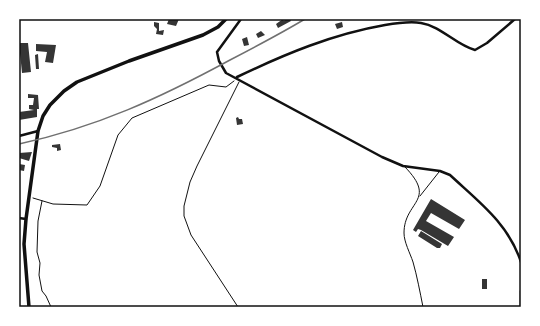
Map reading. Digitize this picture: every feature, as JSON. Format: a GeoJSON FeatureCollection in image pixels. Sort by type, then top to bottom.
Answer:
{"type":"FeatureCollection","features":[{"type":"Feature","properties":{"kind":"main road"},"geometry":{"type":"LineString","coordinates":[[29,307],[24,244],[26,219],[38,131],[43,116],[50,105],[77,82],[129,61],[203,35],[218,27],[226,19]]}},
{"type":"Feature","properties":{"kind":"street"},"geometry":{"type":"LineString","coordinates":[[241,19],[218,50],[217,55],[225,71],[382,157],[403,166],[440,171],[450,175],[498,220],[518,252],[521,262]]}},
{"type":"Feature","properties":{"kind":"street"},"geometry":{"type":"LineString","coordinates":[[236,77],[275,59],[334,37],[370,28],[408,22],[422,23],[430,26],[465,47],[475,50],[487,43],[515,19]]}},
{"type":"Feature","properties":{"kind":"street"},"geometry":{"type":"LineString","coordinates":[[19,136],[38,131]]}},
{"type":"Feature","properties":{"kind":"street"},"geometry":{"type":"LineString","coordinates":[[19,218],[26,219]]}},
{"type":"Feature","properties":{"kind":"street"},"geometry":{"type":"LineString","coordinates":[[19,245],[24,244]]}},
{"type":"Feature","properties":{"kind":"street"},"geometry":{"type":"LineString","coordinates":[[521,291],[521,307]]}},
{"type":"Feature","properties":{"kind":"lane"},"geometry":{"type":"LineString","coordinates":[[238,307],[191,235],[184,216],[184,206],[190,182],[240,80]]}},
{"type":"Feature","properties":{"kind":"lane"},"geometry":{"type":"LineString","coordinates":[[403,166],[417,179],[420,186],[419,196]]}},
{"type":"Feature","properties":{"kind":"lane"},"geometry":{"type":"LineString","coordinates":[[423,307],[413,262],[404,234],[405,223],[419,196],[440,171]]}},
{"type":"Feature","properties":{"kind":"path"},"geometry":{"type":"LineString","coordinates":[[29,197],[53,204],[87,205],[100,186],[118,135],[132,118],[209,85],[226,87],[230,85],[236,77]]}},
{"type":"Feature","properties":{"kind":"path"},"geometry":{"type":"LineString","coordinates":[[42,200],[38,221],[37,252],[40,263],[41,287],[51,307]]}},
{"type":"Feature","properties":{"kind":"building"},"geometry":{"type":"Polygon","coordinates":[[[169,19],[179,19],[176,26],[167,24],[169,19]]]}},
{"type":"Feature","properties":{"kind":"building"},"geometry":{"type":"Polygon","coordinates":[[[283,19],[284,21],[285,19],[290,19],[291,21],[278,28],[276,24],[283,19]]]}},
{"type":"Feature","properties":{"kind":"building"},"geometry":{"type":"Polygon","coordinates":[[[154,22],[159,23],[159,31],[164,30],[163,35],[156,34],[157,29],[154,26],[154,22]]]}},
{"type":"Feature","properties":{"kind":"building"},"geometry":{"type":"Polygon","coordinates":[[[342,22],[343,27],[337,29],[335,24],[342,22]]]}},
{"type":"Feature","properties":{"kind":"building"},"geometry":{"type":"Polygon","coordinates":[[[261,31],[265,35],[258,38],[256,34],[261,31]]]}},
{"type":"Feature","properties":{"kind":"building"},"geometry":{"type":"Polygon","coordinates":[[[247,37],[249,45],[244,46],[242,39],[247,37]]]}},
{"type":"Feature","properties":{"kind":"building"},"geometry":{"type":"Polygon","coordinates":[[[19,43],[28,43],[31,72],[22,73],[19,43]]]}},
{"type":"Feature","properties":{"kind":"building"},"geometry":{"type":"Polygon","coordinates":[[[36,44],[56,45],[53,63],[45,62],[47,52],[36,51],[36,44]]]}},
{"type":"Feature","properties":{"kind":"building"},"geometry":{"type":"Polygon","coordinates":[[[38,54],[39,69],[36,69],[35,55],[38,54]]]}},
{"type":"Feature","properties":{"kind":"building"},"geometry":{"type":"Polygon","coordinates":[[[28,94],[38,95],[39,109],[37,109],[37,117],[19,120],[19,112],[34,110],[29,109],[29,105],[33,105],[34,98],[28,98],[28,94]]]}},
{"type":"Feature","properties":{"kind":"building"},"geometry":{"type":"Polygon","coordinates":[[[238,117],[239,119],[242,119],[243,124],[237,125],[236,118],[238,117]]]}},
{"type":"Feature","properties":{"kind":"building"},"geometry":{"type":"Polygon","coordinates":[[[60,144],[61,150],[57,151],[57,148],[52,147],[52,145],[60,144]]]}},
{"type":"Feature","properties":{"kind":"building"},"geometry":{"type":"Polygon","coordinates":[[[32,152],[29,161],[19,158],[19,153],[32,152]]]}},
{"type":"Feature","properties":{"kind":"building"},"geometry":{"type":"Polygon","coordinates":[[[19,164],[25,165],[24,171],[19,170],[19,164]]]}},
{"type":"Feature","properties":{"kind":"building"},"geometry":{"type":"Polygon","coordinates":[[[431,199],[465,220],[459,229],[431,213],[426,221],[454,237],[448,246],[421,230],[418,229],[416,232],[413,230],[431,199]]]}},
{"type":"Feature","properties":{"kind":"building"},"geometry":{"type":"Polygon","coordinates":[[[421,231],[442,244],[440,248],[437,248],[418,236],[421,231]]]}},
{"type":"Feature","properties":{"kind":"building"},"geometry":{"type":"Polygon","coordinates":[[[482,279],[487,279],[487,289],[482,289],[482,279]]]}},
{"type":"Feature","properties":{"kind":"railway"},"geometry":{"type":"LineString","coordinates":[[19,144],[75,129],[128,110],[204,74],[305,19]]}}]}
